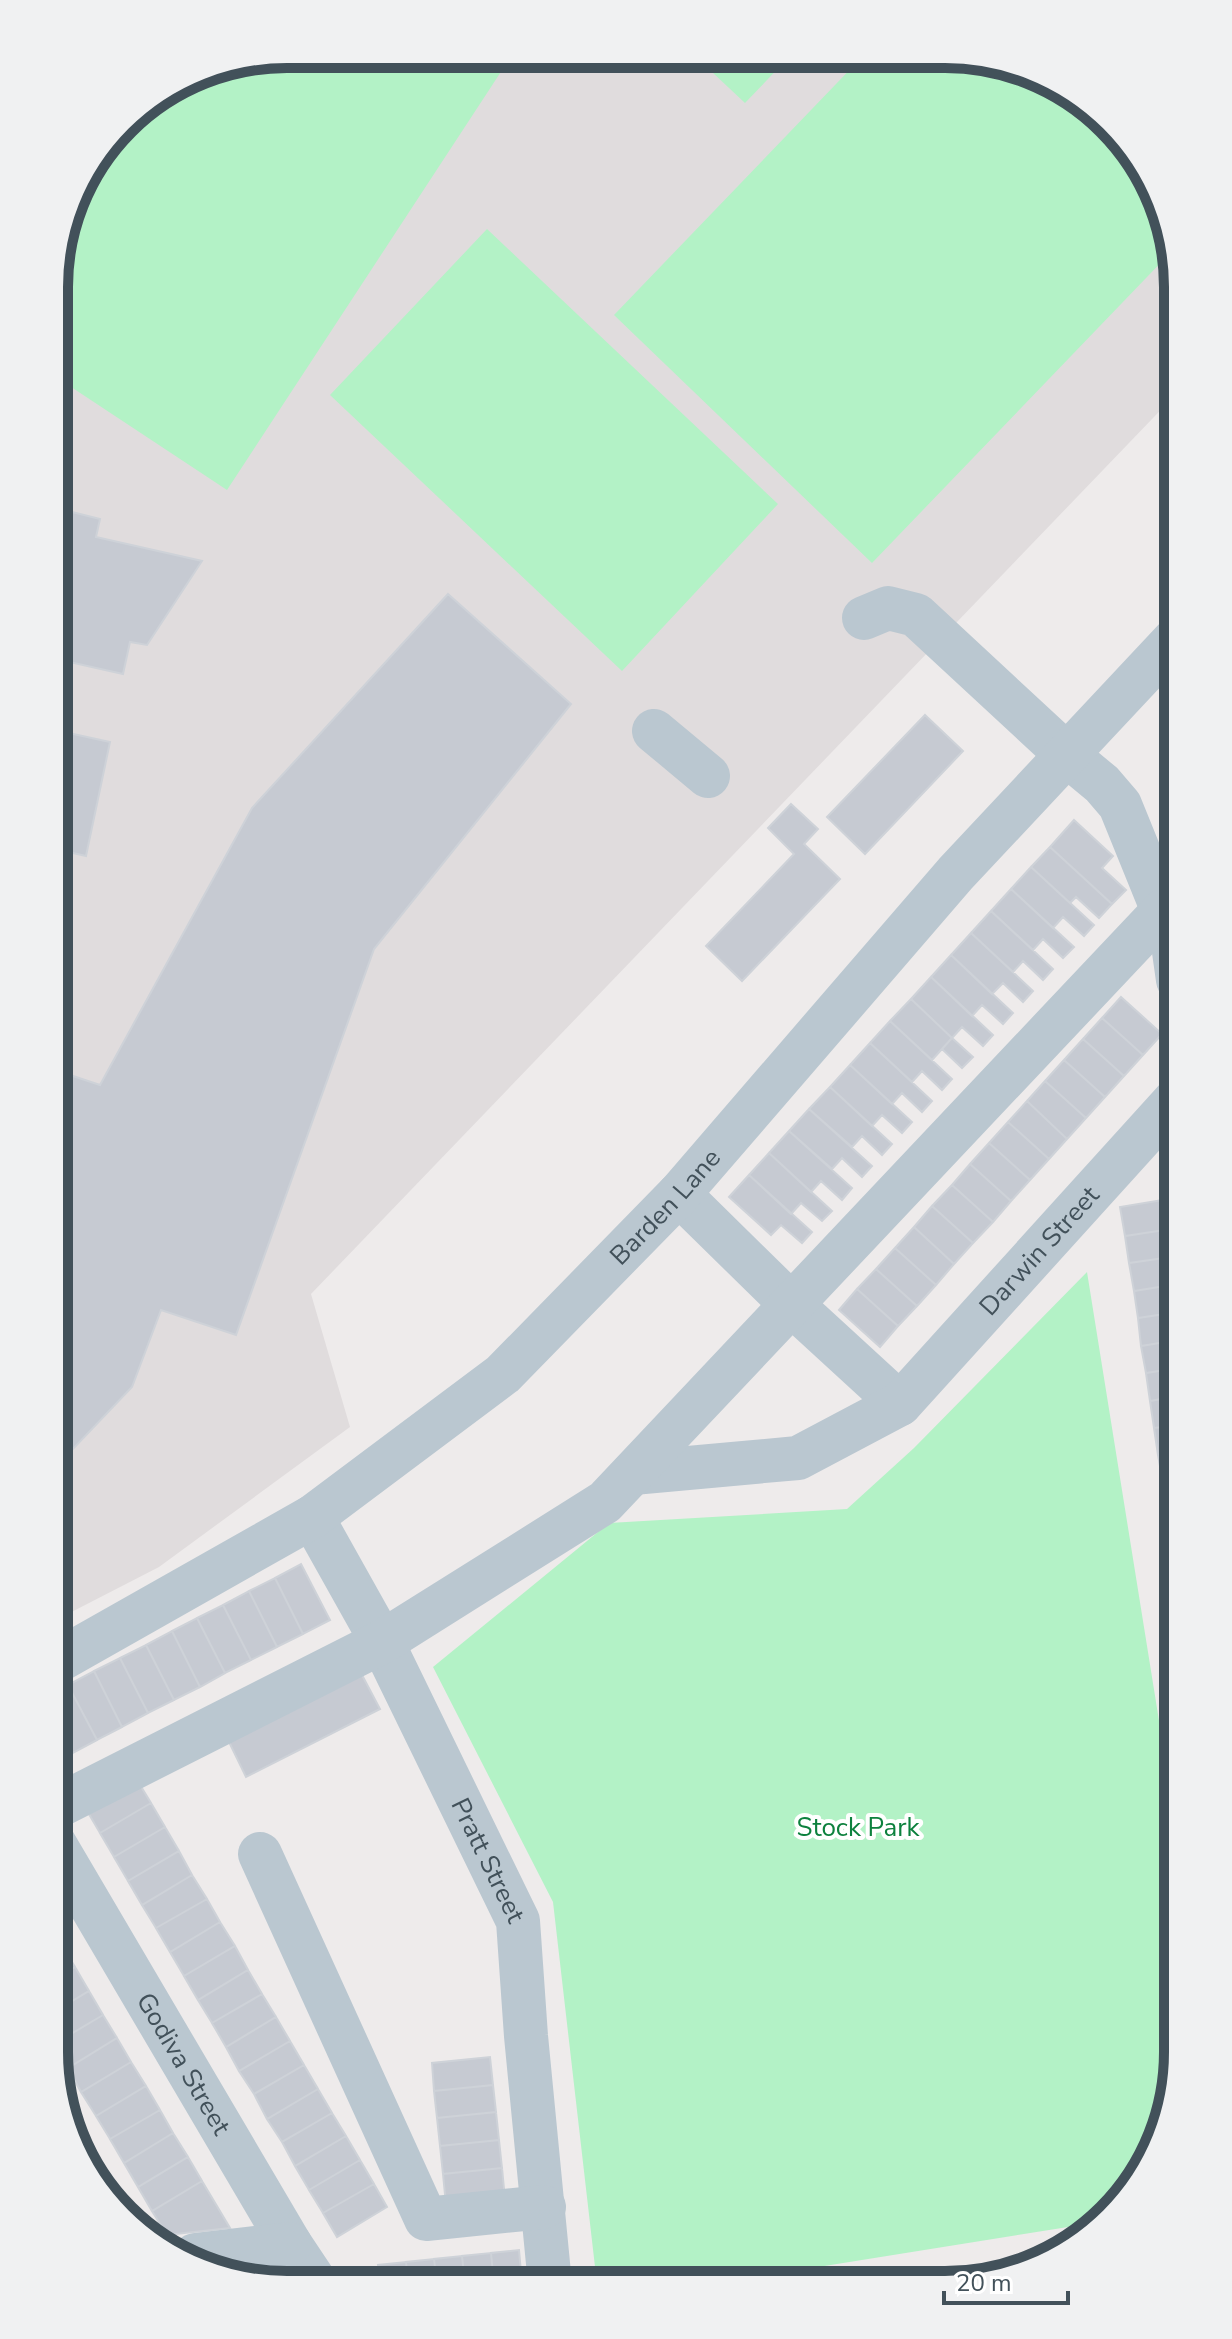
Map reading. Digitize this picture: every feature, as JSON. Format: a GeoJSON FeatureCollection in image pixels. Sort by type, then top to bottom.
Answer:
{"type":"FeatureCollection","features":[{"type":"Feature","properties":{"kind":"street"},"geometry":{"type":"LineString","coordinates":[[68,1801],[382,1642],[605,1502],[1163,911],[1120,805],[1102,784],[916,615],[888,608],[864,618]]}},
{"type":"Feature","properties":{"kind":"street","name":"Barden Lane"},"geometry":{"type":"LineString","coordinates":[[68,1655],[312,1517],[503,1374],[679,1194],[956,873],[1164,651]]}},
{"type":"Feature","properties":{"kind":"street"},"geometry":{"type":"LineString","coordinates":[[654,731],[708,776]]}},
{"type":"Feature","properties":{"kind":"street","name":"Darwin Street"},"geometry":{"type":"LineString","coordinates":[[633,1473],[798,1458],[900,1404],[1164,1112]]}},
{"type":"Feature","properties":{"kind":"street"},"geometry":{"type":"LineString","coordinates":[[679,1194],[791,1304],[900,1404]]}},
{"type":"Feature","properties":{"kind":"street","name":"Pratt Street"},"geometry":{"type":"LineString","coordinates":[[312,1517],[382,1642],[518,1921],[549,2271]]}},
{"type":"Feature","properties":{"kind":"street"},"geometry":{"type":"LineString","coordinates":[[260,1854],[426,2219],[544,2207]]}},
{"type":"Feature","properties":{"kind":"street","name":"Godiva Street"},"geometry":{"type":"LineString","coordinates":[[68,1867],[308,2271]]}},
{"type":"Feature","properties":{"kind":"street"},"geometry":{"type":"LineString","coordinates":[[203,2254],[290,2244]]}},
{"type":"Feature","properties":{"kind":"shaded area"},"geometry":{"type":"Polygon","coordinates":[[[287,68],[945,68],[988,72],[1015,80],[1067,105],[1110,143],[1127,165],[1157,230],[1164,287],[1164,407],[311,1294],[350,1427],[159,1567],[68,1614],[68,287],[75,230],[105,165],[143,122],[178,97],[230,75],[287,68]]]}},
{"type":"Feature","properties":{"kind":"green space"},"geometry":{"type":"Polygon","coordinates":[[[287,68],[503,68],[227,490],[68,385],[70,259],[75,230],[85,203],[105,165],[122,143],[154,113],[190,91],[230,75],[287,68]]]}},
{"type":"Feature","properties":{"kind":"green space"},"geometry":{"type":"Polygon","coordinates":[[[708,68],[778,68],[745,103],[708,68]]]}},
{"type":"Feature","properties":{"kind":"green space"},"geometry":{"type":"Polygon","coordinates":[[[851,68],[945,68],[988,72],[1042,91],[1067,105],[1110,143],[1127,165],[1157,230],[1162,259],[872,563],[614,315],[851,68]]]}},
{"type":"Feature","properties":{"kind":"green space"},"geometry":{"type":"Polygon","coordinates":[[[487,229],[778,504],[622,671],[330,395],[487,229]]]}},
{"type":"Feature","properties":{"kind":"green space","name":"Stock Park"},"geometry":{"type":"Polygon","coordinates":[[[1087,1272],[1164,1752],[1164,2066],[1157,2109],[1147,2136],[1119,2185],[1079,2225],[793,2271],[596,2271],[553,1902],[433,1667],[609,1523],[847,1509],[914,1448],[1087,1272]]]}},
{"type":"Feature","properties":{"kind":"building"},"geometry":{"type":"Polygon","coordinates":[[[68,511],[100,519],[96,537],[202,561],[147,645],[130,642],[123,674],[68,662],[68,511]]]}},
{"type":"Feature","properties":{"kind":"building"},"geometry":{"type":"Polygon","coordinates":[[[448,594],[571,704],[374,949],[236,1335],[161,1310],[132,1387],[72,1450],[68,1444],[68,1074],[100,1085],[252,808],[448,594]]]}},
{"type":"Feature","properties":{"kind":"building"},"geometry":{"type":"Polygon","coordinates":[[[925,715],[963,751],[865,854],[827,817],[925,715]]]}},
{"type":"Feature","properties":{"kind":"building"},"geometry":{"type":"Polygon","coordinates":[[[68,733],[110,742],[86,856],[68,852],[68,733]]]}},
{"type":"Feature","properties":{"kind":"building"},"geometry":{"type":"Polygon","coordinates":[[[791,804],[818,829],[804,844],[840,879],[742,981],[706,946],[794,854],[768,828],[791,804]]]}},
{"type":"Feature","properties":{"kind":"building"},"geometry":{"type":"Polygon","coordinates":[[[1074,820],[1113,856],[1102,868],[1126,890],[1112,904],[1050,847],[1074,820]]]}},
{"type":"Feature","properties":{"kind":"building"},"geometry":{"type":"Polygon","coordinates":[[[1050,847],[1112,904],[1099,918],[1076,897],[1070,903],[1031,867],[1050,847]]]}},
{"type":"Feature","properties":{"kind":"building"},"geometry":{"type":"Polygon","coordinates":[[[1031,867],[1094,925],[1084,936],[1063,917],[1053,928],[1011,889],[1031,867]]]}},
{"type":"Feature","properties":{"kind":"building"},"geometry":{"type":"Polygon","coordinates":[[[1011,889],[1074,947],[1063,958],[1043,939],[1033,950],[991,911],[1011,889]]]}},
{"type":"Feature","properties":{"kind":"building"},"geometry":{"type":"Polygon","coordinates":[[[991,911],[1053,969],[1043,980],[1023,961],[1013,972],[971,933],[991,911]]]}},
{"type":"Feature","properties":{"kind":"building"},"geometry":{"type":"Polygon","coordinates":[[[971,933],[1033,991],[1023,1002],[1003,983],[992,994],[951,955],[971,933]]]}},
{"type":"Feature","properties":{"kind":"building"},"geometry":{"type":"Polygon","coordinates":[[[951,955],[1013,1013],[1003,1024],[982,1005],[972,1016],[931,977],[951,955]]]}},
{"type":"Feature","properties":{"kind":"building"},"geometry":{"type":"Polygon","coordinates":[[[931,977],[993,1035],[983,1046],[962,1027],[952,1038],[911,999],[931,977]]]}},
{"type":"Feature","properties":{"kind":"building"},"geometry":{"type":"Polygon","coordinates":[[[1121,997],[1162,1034],[1143,1055],[1102,1018],[1121,997]]]}},
{"type":"Feature","properties":{"kind":"building"},"geometry":{"type":"Polygon","coordinates":[[[911,999],[952,1038],[932,1060],[890,1021],[911,999]]]}},
{"type":"Feature","properties":{"kind":"building"},"geometry":{"type":"Polygon","coordinates":[[[1102,1018],[1143,1055],[1124,1076],[1083,1039],[1102,1018]]]}},
{"type":"Feature","properties":{"kind":"building"},"geometry":{"type":"Polygon","coordinates":[[[890,1021],[952,1079],[942,1090],[922,1071],[912,1082],[870,1043],[890,1021]]]}},
{"type":"Feature","properties":{"kind":"building"},"geometry":{"type":"Polygon","coordinates":[[[952,1038],[973,1057],[962,1068],[942,1049],[952,1038]]]}},
{"type":"Feature","properties":{"kind":"building"},"geometry":{"type":"Polygon","coordinates":[[[1083,1039],[1124,1076],[1105,1097],[1064,1060],[1083,1039]]]}},
{"type":"Feature","properties":{"kind":"building"},"geometry":{"type":"Polygon","coordinates":[[[870,1043],[932,1101],[922,1112],[902,1093],[892,1104],[850,1065],[870,1043]]]}},
{"type":"Feature","properties":{"kind":"building"},"geometry":{"type":"Polygon","coordinates":[[[1064,1060],[1105,1097],[1086,1118],[1045,1081],[1064,1060]]]}},
{"type":"Feature","properties":{"kind":"building"},"geometry":{"type":"Polygon","coordinates":[[[850,1065],[912,1122],[902,1133],[882,1115],[872,1126],[830,1087],[850,1065]]]}},
{"type":"Feature","properties":{"kind":"building"},"geometry":{"type":"Polygon","coordinates":[[[1045,1081],[1086,1118],[1067,1139],[1027,1101],[1045,1081]]]}},
{"type":"Feature","properties":{"kind":"building"},"geometry":{"type":"Polygon","coordinates":[[[830,1087],[892,1144],[882,1155],[862,1136],[852,1147],[809,1109],[830,1087]]]}},
{"type":"Feature","properties":{"kind":"building"},"geometry":{"type":"Polygon","coordinates":[[[1027,1101],[1067,1139],[1049,1159],[1008,1122],[1027,1101]]]}},
{"type":"Feature","properties":{"kind":"building"},"geometry":{"type":"Polygon","coordinates":[[[809,1109],[872,1166],[862,1177],[842,1158],[832,1169],[789,1131],[809,1109]]]}},
{"type":"Feature","properties":{"kind":"building"},"geometry":{"type":"Polygon","coordinates":[[[1008,1122],[1049,1159],[1030,1180],[989,1143],[1008,1122]]]}},
{"type":"Feature","properties":{"kind":"building"},"geometry":{"type":"Polygon","coordinates":[[[789,1131],[852,1188],[842,1200],[821,1181],[811,1192],[769,1153],[789,1131]]]}},
{"type":"Feature","properties":{"kind":"building"},"geometry":{"type":"Polygon","coordinates":[[[989,1143],[1030,1180],[1011,1201],[970,1164],[989,1143]]]}},
{"type":"Feature","properties":{"kind":"building"},"geometry":{"type":"Polygon","coordinates":[[[769,1153],[832,1211],[822,1221],[801,1203],[791,1214],[749,1175],[769,1153]]]}},
{"type":"Feature","properties":{"kind":"building"},"geometry":{"type":"Polygon","coordinates":[[[970,1164],[1011,1201],[993,1222],[952,1185],[970,1164]]]}},
{"type":"Feature","properties":{"kind":"building"},"geometry":{"type":"Polygon","coordinates":[[[749,1175],[812,1232],[802,1243],[781,1225],[771,1235],[729,1197],[749,1175]]]}},
{"type":"Feature","properties":{"kind":"building"},"geometry":{"type":"Polygon","coordinates":[[[952,1185],[993,1222],[973,1243],[932,1206],[952,1185]]]}},
{"type":"Feature","properties":{"kind":"building"},"geometry":{"type":"Polygon","coordinates":[[[1164,1200],[1164,1230],[1125,1236],[1120,1207],[1164,1200]]]}},
{"type":"Feature","properties":{"kind":"building"},"geometry":{"type":"Polygon","coordinates":[[[932,1206],[973,1243],[954,1264],[914,1227],[932,1206]]]}},
{"type":"Feature","properties":{"kind":"building"},"geometry":{"type":"Polygon","coordinates":[[[914,1227],[954,1264],[936,1285],[895,1248],[914,1227]]]}},
{"type":"Feature","properties":{"kind":"building"},"geometry":{"type":"Polygon","coordinates":[[[1164,1230],[1164,1258],[1129,1263],[1125,1236],[1164,1230]]]}},
{"type":"Feature","properties":{"kind":"building"},"geometry":{"type":"Polygon","coordinates":[[[895,1248],[936,1285],[917,1306],[876,1269],[895,1248]]]}},
{"type":"Feature","properties":{"kind":"building"},"geometry":{"type":"Polygon","coordinates":[[[1164,1258],[1164,1286],[1134,1291],[1129,1263],[1164,1258]]]}},
{"type":"Feature","properties":{"kind":"building"},"geometry":{"type":"Polygon","coordinates":[[[876,1269],[917,1306],[898,1326],[857,1289],[876,1269]]]}},
{"type":"Feature","properties":{"kind":"building"},"geometry":{"type":"Polygon","coordinates":[[[1164,1286],[1164,1314],[1138,1318],[1134,1291],[1164,1286]]]}},
{"type":"Feature","properties":{"kind":"building"},"geometry":{"type":"Polygon","coordinates":[[[857,1289],[898,1326],[880,1347],[839,1310],[857,1289]]]}},
{"type":"Feature","properties":{"kind":"building"},"geometry":{"type":"Polygon","coordinates":[[[1164,1314],[1164,1342],[1141,1346],[1138,1318],[1164,1314]]]}},
{"type":"Feature","properties":{"kind":"building"},"geometry":{"type":"Polygon","coordinates":[[[1164,1342],[1164,1370],[1146,1373],[1141,1346],[1164,1342]]]}},
{"type":"Feature","properties":{"kind":"building"},"geometry":{"type":"Polygon","coordinates":[[[1164,1370],[1164,1398],[1150,1401],[1146,1373],[1164,1370]]]}},
{"type":"Feature","properties":{"kind":"building"},"geometry":{"type":"Polygon","coordinates":[[[1164,1398],[1164,1427],[1154,1428],[1150,1401],[1164,1398]]]}},
{"type":"Feature","properties":{"kind":"building"},"geometry":{"type":"Polygon","coordinates":[[[1164,1427],[1164,1454],[1158,1455],[1154,1428],[1164,1427]]]}},
{"type":"Feature","properties":{"kind":"building"},"geometry":{"type":"Polygon","coordinates":[[[1164,1454],[1164,1483],[1163,1483],[1158,1455],[1164,1454]]]}},
{"type":"Feature","properties":{"kind":"building"},"geometry":{"type":"Polygon","coordinates":[[[301,1564],[330,1620],[303,1634],[275,1578],[301,1564]]]}},
{"type":"Feature","properties":{"kind":"building"},"geometry":{"type":"Polygon","coordinates":[[[275,1578],[303,1634],[277,1647],[249,1591],[275,1578]]]}},
{"type":"Feature","properties":{"kind":"building"},"geometry":{"type":"Polygon","coordinates":[[[249,1591],[277,1647],[251,1660],[223,1605],[249,1591]]]}},
{"type":"Feature","properties":{"kind":"building"},"geometry":{"type":"Polygon","coordinates":[[[223,1605],[251,1660],[225,1673],[197,1618],[223,1605]]]}},
{"type":"Feature","properties":{"kind":"building"},"geometry":{"type":"Polygon","coordinates":[[[197,1618],[225,1673],[200,1687],[172,1631],[197,1618]]]}},
{"type":"Feature","properties":{"kind":"building"},"geometry":{"type":"Polygon","coordinates":[[[172,1631],[200,1687],[174,1700],[146,1645],[172,1631]]]}},
{"type":"Feature","properties":{"kind":"building"},"geometry":{"type":"Polygon","coordinates":[[[146,1645],[174,1700],[148,1713],[120,1658],[146,1645]]]}},
{"type":"Feature","properties":{"kind":"building"},"geometry":{"type":"Polygon","coordinates":[[[120,1658],[148,1713],[122,1727],[94,1671],[120,1658]]]}},
{"type":"Feature","properties":{"kind":"building"},"geometry":{"type":"Polygon","coordinates":[[[94,1671],[122,1727],[97,1740],[68,1685],[94,1671]]]}},
{"type":"Feature","properties":{"kind":"building"},"geometry":{"type":"Polygon","coordinates":[[[362,1675],[380,1709],[246,1777],[229,1742],[362,1675]]]}},
{"type":"Feature","properties":{"kind":"building"},"geometry":{"type":"Polygon","coordinates":[[[68,1685],[97,1740],[71,1754],[68,1748],[68,1685]]]}},
{"type":"Feature","properties":{"kind":"building"},"geometry":{"type":"Polygon","coordinates":[[[137,1780],[151,1803],[100,1833],[86,1809],[137,1780]]]}},
{"type":"Feature","properties":{"kind":"building"},"geometry":{"type":"Polygon","coordinates":[[[151,1803],[165,1827],[114,1857],[100,1833],[151,1803]]]}},
{"type":"Feature","properties":{"kind":"building"},"geometry":{"type":"Polygon","coordinates":[[[165,1827],[179,1851],[128,1881],[114,1857],[165,1827]]]}},
{"type":"Feature","properties":{"kind":"building"},"geometry":{"type":"Polygon","coordinates":[[[179,1851],[192,1875],[142,1905],[128,1881],[179,1851]]]}},
{"type":"Feature","properties":{"kind":"building"},"geometry":{"type":"Polygon","coordinates":[[[192,1875],[207,1899],[156,1928],[142,1905],[192,1875]]]}},
{"type":"Feature","properties":{"kind":"building"},"geometry":{"type":"Polygon","coordinates":[[[207,1899],[220,1922],[170,1952],[156,1928],[207,1899]]]}},
{"type":"Feature","properties":{"kind":"building"},"geometry":{"type":"Polygon","coordinates":[[[220,1922],[235,1946],[184,1976],[170,1952],[220,1922]]]}},
{"type":"Feature","properties":{"kind":"building"},"geometry":{"type":"Polygon","coordinates":[[[235,1946],[248,1970],[198,2000],[184,1976],[235,1946]]]}},
{"type":"Feature","properties":{"kind":"building"},"geometry":{"type":"Polygon","coordinates":[[[68,1956],[75,1967],[68,1971],[68,1956]]]}},
{"type":"Feature","properties":{"kind":"building"},"geometry":{"type":"Polygon","coordinates":[[[75,1967],[89,1991],[68,2004],[68,1971],[75,1967]]]}},
{"type":"Feature","properties":{"kind":"building"},"geometry":{"type":"Polygon","coordinates":[[[248,1970],[262,1994],[212,2023],[198,2000],[248,1970]]]}},
{"type":"Feature","properties":{"kind":"building"},"geometry":{"type":"Polygon","coordinates":[[[89,1991],[103,2015],[68,2036],[68,2004],[89,1991]]]}},
{"type":"Feature","properties":{"kind":"building"},"geometry":{"type":"Polygon","coordinates":[[[262,1994],[276,2017],[226,2047],[212,2023],[262,1994]]]}},
{"type":"Feature","properties":{"kind":"building"},"geometry":{"type":"Polygon","coordinates":[[[103,2015],[117,2038],[69,2067],[68,2036],[103,2015]]]}},
{"type":"Feature","properties":{"kind":"building"},"geometry":{"type":"Polygon","coordinates":[[[276,2017],[290,2041],[239,2071],[226,2047],[276,2017]]]}},
{"type":"Feature","properties":{"kind":"building"},"geometry":{"type":"Polygon","coordinates":[[[117,2038],[131,2062],[81,2092],[69,2067],[117,2038]]]}},
{"type":"Feature","properties":{"kind":"building"},"geometry":{"type":"Polygon","coordinates":[[[290,2041],[304,2065],[254,2094],[239,2071],[290,2041]]]}},
{"type":"Feature","properties":{"kind":"building"},"geometry":{"type":"Polygon","coordinates":[[[490,2057],[493,2085],[434,2091],[432,2063],[490,2057]]]}},
{"type":"Feature","properties":{"kind":"building"},"geometry":{"type":"Polygon","coordinates":[[[131,2062],[146,2086],[96,2116],[81,2092],[131,2062]]]}},
{"type":"Feature","properties":{"kind":"building"},"geometry":{"type":"Polygon","coordinates":[[[304,2065],[318,2089],[267,2119],[254,2094],[304,2065]]]}},
{"type":"Feature","properties":{"kind":"building"},"geometry":{"type":"Polygon","coordinates":[[[493,2085],[496,2112],[437,2118],[434,2091],[493,2085]]]}},
{"type":"Feature","properties":{"kind":"building"},"geometry":{"type":"Polygon","coordinates":[[[146,2086],[160,2110],[110,2139],[96,2116],[146,2086]]]}},
{"type":"Feature","properties":{"kind":"building"},"geometry":{"type":"Polygon","coordinates":[[[318,2089],[332,2113],[282,2142],[267,2119],[318,2089]]]}},
{"type":"Feature","properties":{"kind":"building"},"geometry":{"type":"Polygon","coordinates":[[[160,2110],[173,2133],[124,2163],[110,2139],[160,2110]]]}},
{"type":"Feature","properties":{"kind":"building"},"geometry":{"type":"Polygon","coordinates":[[[496,2112],[499,2140],[440,2146],[437,2118],[496,2112]]]}},
{"type":"Feature","properties":{"kind":"building"},"geometry":{"type":"Polygon","coordinates":[[[332,2113],[346,2136],[295,2166],[282,2142],[332,2113]]]}},
{"type":"Feature","properties":{"kind":"building"},"geometry":{"type":"Polygon","coordinates":[[[173,2133],[188,2157],[138,2187],[124,2163],[173,2133]]]}},
{"type":"Feature","properties":{"kind":"building"},"geometry":{"type":"Polygon","coordinates":[[[346,2136],[360,2160],[309,2190],[295,2166],[346,2136]]]}},
{"type":"Feature","properties":{"kind":"building"},"geometry":{"type":"Polygon","coordinates":[[[499,2140],[502,2168],[443,2174],[440,2146],[499,2140]]]}},
{"type":"Feature","properties":{"kind":"building"},"geometry":{"type":"Polygon","coordinates":[[[188,2157],[202,2181],[152,2211],[138,2187],[188,2157]]]}},
{"type":"Feature","properties":{"kind":"building"},"geometry":{"type":"Polygon","coordinates":[[[360,2160],[374,2184],[323,2213],[309,2190],[360,2160]]]}},
{"type":"Feature","properties":{"kind":"building"},"geometry":{"type":"Polygon","coordinates":[[[502,2168],[505,2199],[446,2205],[443,2174],[502,2168]]]}},
{"type":"Feature","properties":{"kind":"building"},"geometry":{"type":"Polygon","coordinates":[[[202,2181],[230,2228],[167,2235],[152,2211],[202,2181]]]}},
{"type":"Feature","properties":{"kind":"building"},"geometry":{"type":"Polygon","coordinates":[[[374,2184],[387,2207],[337,2237],[323,2213],[374,2184]]]}},
{"type":"Feature","properties":{"kind":"building"},"geometry":{"type":"Polygon","coordinates":[[[519,2250],[521,2271],[493,2271],[491,2253],[519,2250]]]}},
{"type":"Feature","properties":{"kind":"building"},"geometry":{"type":"Polygon","coordinates":[[[491,2253],[493,2271],[464,2271],[462,2256],[491,2253]]]}},
{"type":"Feature","properties":{"kind":"building"},"geometry":{"type":"Polygon","coordinates":[[[462,2256],[464,2271],[436,2271],[434,2259],[462,2256]]]}},
{"type":"Feature","properties":{"kind":"building"},"geometry":{"type":"Polygon","coordinates":[[[434,2259],[436,2271],[407,2271],[406,2262],[434,2259]]]}},
{"type":"Feature","properties":{"kind":"building"},"geometry":{"type":"Polygon","coordinates":[[[406,2262],[407,2271],[378,2271],[378,2265],[406,2262]]]}}]}
